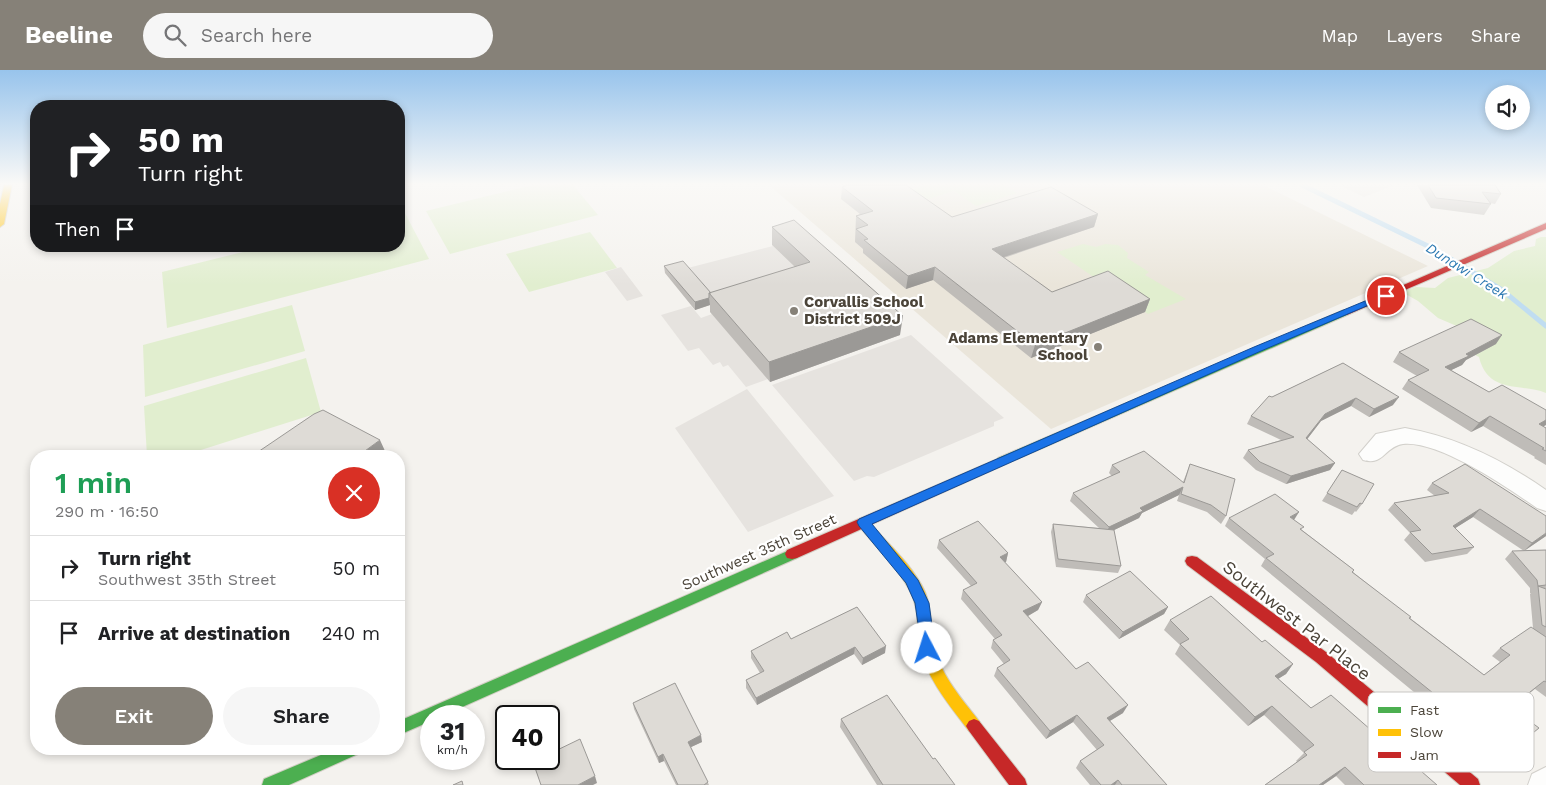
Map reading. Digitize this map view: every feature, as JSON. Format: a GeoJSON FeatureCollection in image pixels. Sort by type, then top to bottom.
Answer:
{"type":"FeatureCollection","features":[{"type":"Feature","properties":{"kind":"main road","name":"Southwest 35th Street"},"geometry":{"type":"LineString","coordinates":[[405,725],[1211,369],[1370,303],[1546,226]]}},
{"type":"Feature","properties":{"kind":"main road"},"geometry":{"type":"LineString","coordinates":[[863,522],[911,580],[922,603],[927,648],[942,683],[1019,785]]}},
{"type":"Feature","properties":{"kind":"main road","name":"Southwest Par Place"},"geometry":{"type":"LineString","coordinates":[[1192,561],[1321,657],[1368,697]]}},
{"type":"Feature","properties":{"kind":"main road"},"geometry":{"type":"LineString","coordinates":[[270,785],[338,755]]}},
{"type":"Feature","properties":{"kind":"main road","name":"Southwest Par Place"},"geometry":{"type":"LineString","coordinates":[[1457,772],[1472,785]]}},
{"type":"Feature","properties":{"kind":"street"},"geometry":{"type":"LineString","coordinates":[[1371,454],[1374,448],[1385,440],[1401,437],[1440,443],[1482,461],[1546,502]]}},
{"type":"Feature","properties":{"kind":"shaded area","name":"Adams Elementary School"},"geometry":{"type":"Polygon","coordinates":[[[808,218],[1331,218],[1428,266],[1051,429],[808,218]]]}},
{"type":"Feature","properties":{"kind":"shaded area"},"geometry":{"type":"Polygon","coordinates":[[[773,246],[810,281],[719,309],[684,269],[773,246]]]}},
{"type":"Feature","properties":{"kind":"shaded area"},"geometry":{"type":"Polygon","coordinates":[[[621,267],[643,296],[627,301],[605,272],[621,267]]]}},
{"type":"Feature","properties":{"kind":"shaded area"},"geometry":{"type":"Polygon","coordinates":[[[691,306],[701,318],[712,314],[768,379],[746,387],[728,365],[723,367],[720,362],[713,365],[699,348],[688,351],[661,315],[691,306]]]}},
{"type":"Feature","properties":{"kind":"shaded area"},"geometry":{"type":"Polygon","coordinates":[[[911,335],[1004,418],[994,422],[994,426],[874,477],[867,476],[854,481],[772,385],[911,335]]]}},
{"type":"Feature","properties":{"kind":"shaded area"},"geometry":{"type":"Polygon","coordinates":[[[747,389],[834,496],[748,532],[675,428],[747,389]]]}},
{"type":"Feature","properties":{"kind":"green space"},"geometry":{"type":"Polygon","coordinates":[[[405,218],[408,218],[429,259],[167,328],[162,272],[243,252],[405,252],[405,218]]]}},
{"type":"Feature","properties":{"kind":"green space"},"geometry":{"type":"Polygon","coordinates":[[[430,218],[585,218],[450,254],[430,218]]]}},
{"type":"Feature","properties":{"kind":"green space"},"geometry":{"type":"Polygon","coordinates":[[[590,232],[617,268],[529,292],[506,254],[590,232]]]}},
{"type":"Feature","properties":{"kind":"green space"},"geometry":{"type":"Polygon","coordinates":[[[1546,237],[1546,393],[1497,382],[1483,369],[1479,357],[1469,352],[1480,336],[1438,318],[1418,301],[1402,292],[1416,287],[1435,288],[1448,278],[1488,268],[1514,251],[1535,246],[1536,239],[1546,237]]]}},
{"type":"Feature","properties":{"kind":"green space"},"geometry":{"type":"Polygon","coordinates":[[[1083,244],[1096,247],[1105,244],[1118,245],[1128,253],[1127,258],[1149,272],[1145,275],[1186,299],[1148,314],[1057,252],[1083,244]]]}},
{"type":"Feature","properties":{"kind":"green space"},"geometry":{"type":"Polygon","coordinates":[[[292,305],[305,351],[145,397],[143,345],[292,305]]]}},
{"type":"Feature","properties":{"kind":"green space"},"geometry":{"type":"Polygon","coordinates":[[[306,358],[321,412],[201,450],[147,450],[144,406],[306,358]]]}},
{"type":"Feature","properties":{"kind":"building"},"geometry":{"type":"Polygon","coordinates":[[[859,218],[1085,218],[992,249],[1052,292],[1108,271],[1150,299],[1035,345],[935,267],[908,276],[864,240],[868,239],[856,229],[868,225],[859,218]]]}},
{"type":"Feature","properties":{"kind":"building","name":"Corvallis School District 509J"},"geometry":{"type":"Polygon","coordinates":[[[794,220],[903,316],[769,362],[709,293],[810,262],[772,227],[794,220]]]}},
{"type":"Feature","properties":{"kind":"building"},"geometry":{"type":"Polygon","coordinates":[[[683,261],[711,293],[709,293],[709,298],[695,302],[664,266],[683,261]]]}},
{"type":"Feature","properties":{"kind":"building"},"geometry":{"type":"Polygon","coordinates":[[[1471,319],[1502,335],[1466,354],[1469,356],[1445,367],[1489,392],[1502,385],[1546,410],[1546,420],[1539,424],[1546,428],[1546,451],[1490,416],[1479,423],[1408,380],[1429,370],[1399,352],[1471,319]]]}},
{"type":"Feature","properties":{"kind":"building"},"geometry":{"type":"Polygon","coordinates":[[[1343,363],[1399,397],[1374,409],[1356,398],[1325,414],[1306,438],[1335,463],[1291,476],[1260,462],[1248,450],[1294,437],[1251,416],[1269,396],[1272,397],[1343,363]]]}},
{"type":"Feature","properties":{"kind":"building"},"geometry":{"type":"Polygon","coordinates":[[[323,410],[380,440],[366,450],[261,450],[314,414],[323,410]]]}},
{"type":"Feature","properties":{"kind":"building"},"geometry":{"type":"Polygon","coordinates":[[[1144,451],[1184,483],[1190,464],[1235,479],[1226,516],[1211,505],[1181,494],[1183,487],[1140,508],[1143,511],[1109,527],[1073,493],[1120,472],[1112,465],[1144,451]]]}},
{"type":"Feature","properties":{"kind":"building"},"geometry":{"type":"Polygon","coordinates":[[[1465,464],[1546,516],[1546,533],[1532,543],[1480,509],[1453,526],[1474,547],[1432,554],[1410,532],[1421,530],[1394,503],[1449,493],[1432,483],[1465,464]]]}},
{"type":"Feature","properties":{"kind":"building"},"geometry":{"type":"Polygon","coordinates":[[[1342,470],[1374,484],[1362,504],[1360,503],[1357,507],[1327,493],[1342,470]]]}},
{"type":"Feature","properties":{"kind":"building"},"geometry":{"type":"Polygon","coordinates":[[[1275,494],[1299,512],[1290,517],[1304,527],[1300,529],[1354,570],[1352,572],[1411,617],[1409,618],[1484,675],[1510,655],[1500,648],[1531,627],[1546,637],[1546,682],[1544,681],[1530,692],[1432,692],[1266,558],[1274,554],[1229,518],[1275,494]]]}},
{"type":"Feature","properties":{"kind":"building"},"geometry":{"type":"Polygon","coordinates":[[[978,521],[1008,553],[1000,557],[1042,602],[1023,611],[1076,669],[1088,662],[1128,705],[1107,718],[1167,785],[1122,785],[1118,780],[1111,785],[1101,785],[1080,761],[1104,745],[1077,715],[1050,731],[997,668],[1010,660],[993,640],[1002,635],[963,590],[977,583],[939,540],[978,521]]]}},
{"type":"Feature","properties":{"kind":"building"},"geometry":{"type":"Polygon","coordinates":[[[1053,524],[1114,530],[1121,566],[1058,559],[1053,524]]]}},
{"type":"Feature","properties":{"kind":"building"},"geometry":{"type":"Polygon","coordinates":[[[1546,550],[1546,585],[1538,586],[1537,580],[1512,551],[1546,550]]]}},
{"type":"Feature","properties":{"kind":"building"},"geometry":{"type":"Polygon","coordinates":[[[1130,571],[1168,607],[1123,632],[1086,595],[1130,571]]]}},
{"type":"Feature","properties":{"kind":"building"},"geometry":{"type":"Polygon","coordinates":[[[1538,586],[1546,589],[1546,627],[1542,625],[1538,586]]]}},
{"type":"Feature","properties":{"kind":"building"},"geometry":{"type":"Polygon","coordinates":[[[1211,596],[1262,642],[1265,640],[1293,664],[1275,676],[1311,708],[1331,695],[1368,727],[1368,772],[1422,772],[1437,785],[1364,785],[1345,767],[1319,785],[1265,785],[1307,755],[1304,752],[1314,745],[1272,706],[1255,717],[1180,644],[1189,639],[1170,620],[1211,596]]]}},
{"type":"Feature","properties":{"kind":"building"},"geometry":{"type":"Polygon","coordinates":[[[857,607],[886,646],[863,658],[855,647],[756,698],[746,680],[764,671],[751,651],[787,632],[791,639],[857,607]]]}},
{"type":"Feature","properties":{"kind":"building"},"geometry":{"type":"Polygon","coordinates":[[[675,683],[701,735],[688,742],[708,782],[704,785],[678,785],[663,754],[658,757],[633,703],[675,683]]]}},
{"type":"Feature","properties":{"kind":"building"},"geometry":{"type":"Polygon","coordinates":[[[887,695],[933,759],[935,758],[955,785],[883,785],[841,719],[887,695]]]}},
{"type":"Feature","properties":{"kind":"building"},"geometry":{"type":"Polygon","coordinates":[[[1534,724],[1539,728],[1534,732],[1534,724]]]}},
{"type":"Feature","properties":{"kind":"building"},"geometry":{"type":"Polygon","coordinates":[[[580,739],[595,776],[578,785],[541,785],[536,770],[560,770],[560,749],[580,739]]]}},
{"type":"Feature","properties":{"kind":"building"},"geometry":{"type":"Polygon","coordinates":[[[462,781],[463,785],[453,785],[462,781]]]}},
{"type":"Feature","properties":{"kind":"waterway","name":"Dunawi Creek"},"geometry":{"type":"LineString","coordinates":[[1371,218],[1436,250],[1502,290],[1546,326]]}},
{"type":"Feature","properties":{"kind":"traffic: fast"},"geometry":{"type":"LineString","coordinates":[[1002,461],[1344,313]]}},
{"type":"Feature","properties":{"kind":"traffic: fast"},"geometry":{"type":"LineString","coordinates":[[405,725],[792,554]]}},
{"type":"Feature","properties":{"kind":"traffic: fast"},"geometry":{"type":"LineString","coordinates":[[270,785],[338,755]]}},
{"type":"Feature","properties":{"kind":"traffic: slow"},"geometry":{"type":"LineString","coordinates":[[0,224],[1,218]]}},
{"type":"Feature","properties":{"kind":"traffic: slow"},"geometry":{"type":"LineString","coordinates":[[863,523],[904,571],[918,592],[925,619],[926,642],[930,659],[940,680],[974,726]]}},
{"type":"Feature","properties":{"kind":"traffic: jam"},"geometry":{"type":"LineString","coordinates":[[1344,313],[1546,226]]}},
{"type":"Feature","properties":{"kind":"traffic: jam"},"geometry":{"type":"LineString","coordinates":[[792,554],[1002,461]]}},
{"type":"Feature","properties":{"kind":"traffic: jam"},"geometry":{"type":"LineString","coordinates":[[1192,561],[1321,657],[1368,697]]}},
{"type":"Feature","properties":{"kind":"traffic: jam"},"geometry":{"type":"LineString","coordinates":[[974,726],[1019,785]]}},
{"type":"Feature","properties":{"kind":"traffic: jam"},"geometry":{"type":"LineString","coordinates":[[1457,772],[1472,785]]}},
{"type":"Feature","properties":{"kind":"place","name":"Corvallis School District 509J"},"geometry":{"type":"Point","coordinates":[794,311]}},
{"type":"Feature","properties":{"kind":"place","name":"Adams Elementary School"},"geometry":{"type":"Point","coordinates":[1098,347]}},
{"type":"Feature","properties":{"kind":"route"},"geometry":{"type":"LineString","coordinates":[[927,648],[922,603],[911,580],[863,522],[1306,328],[1386,296]]}}]}
